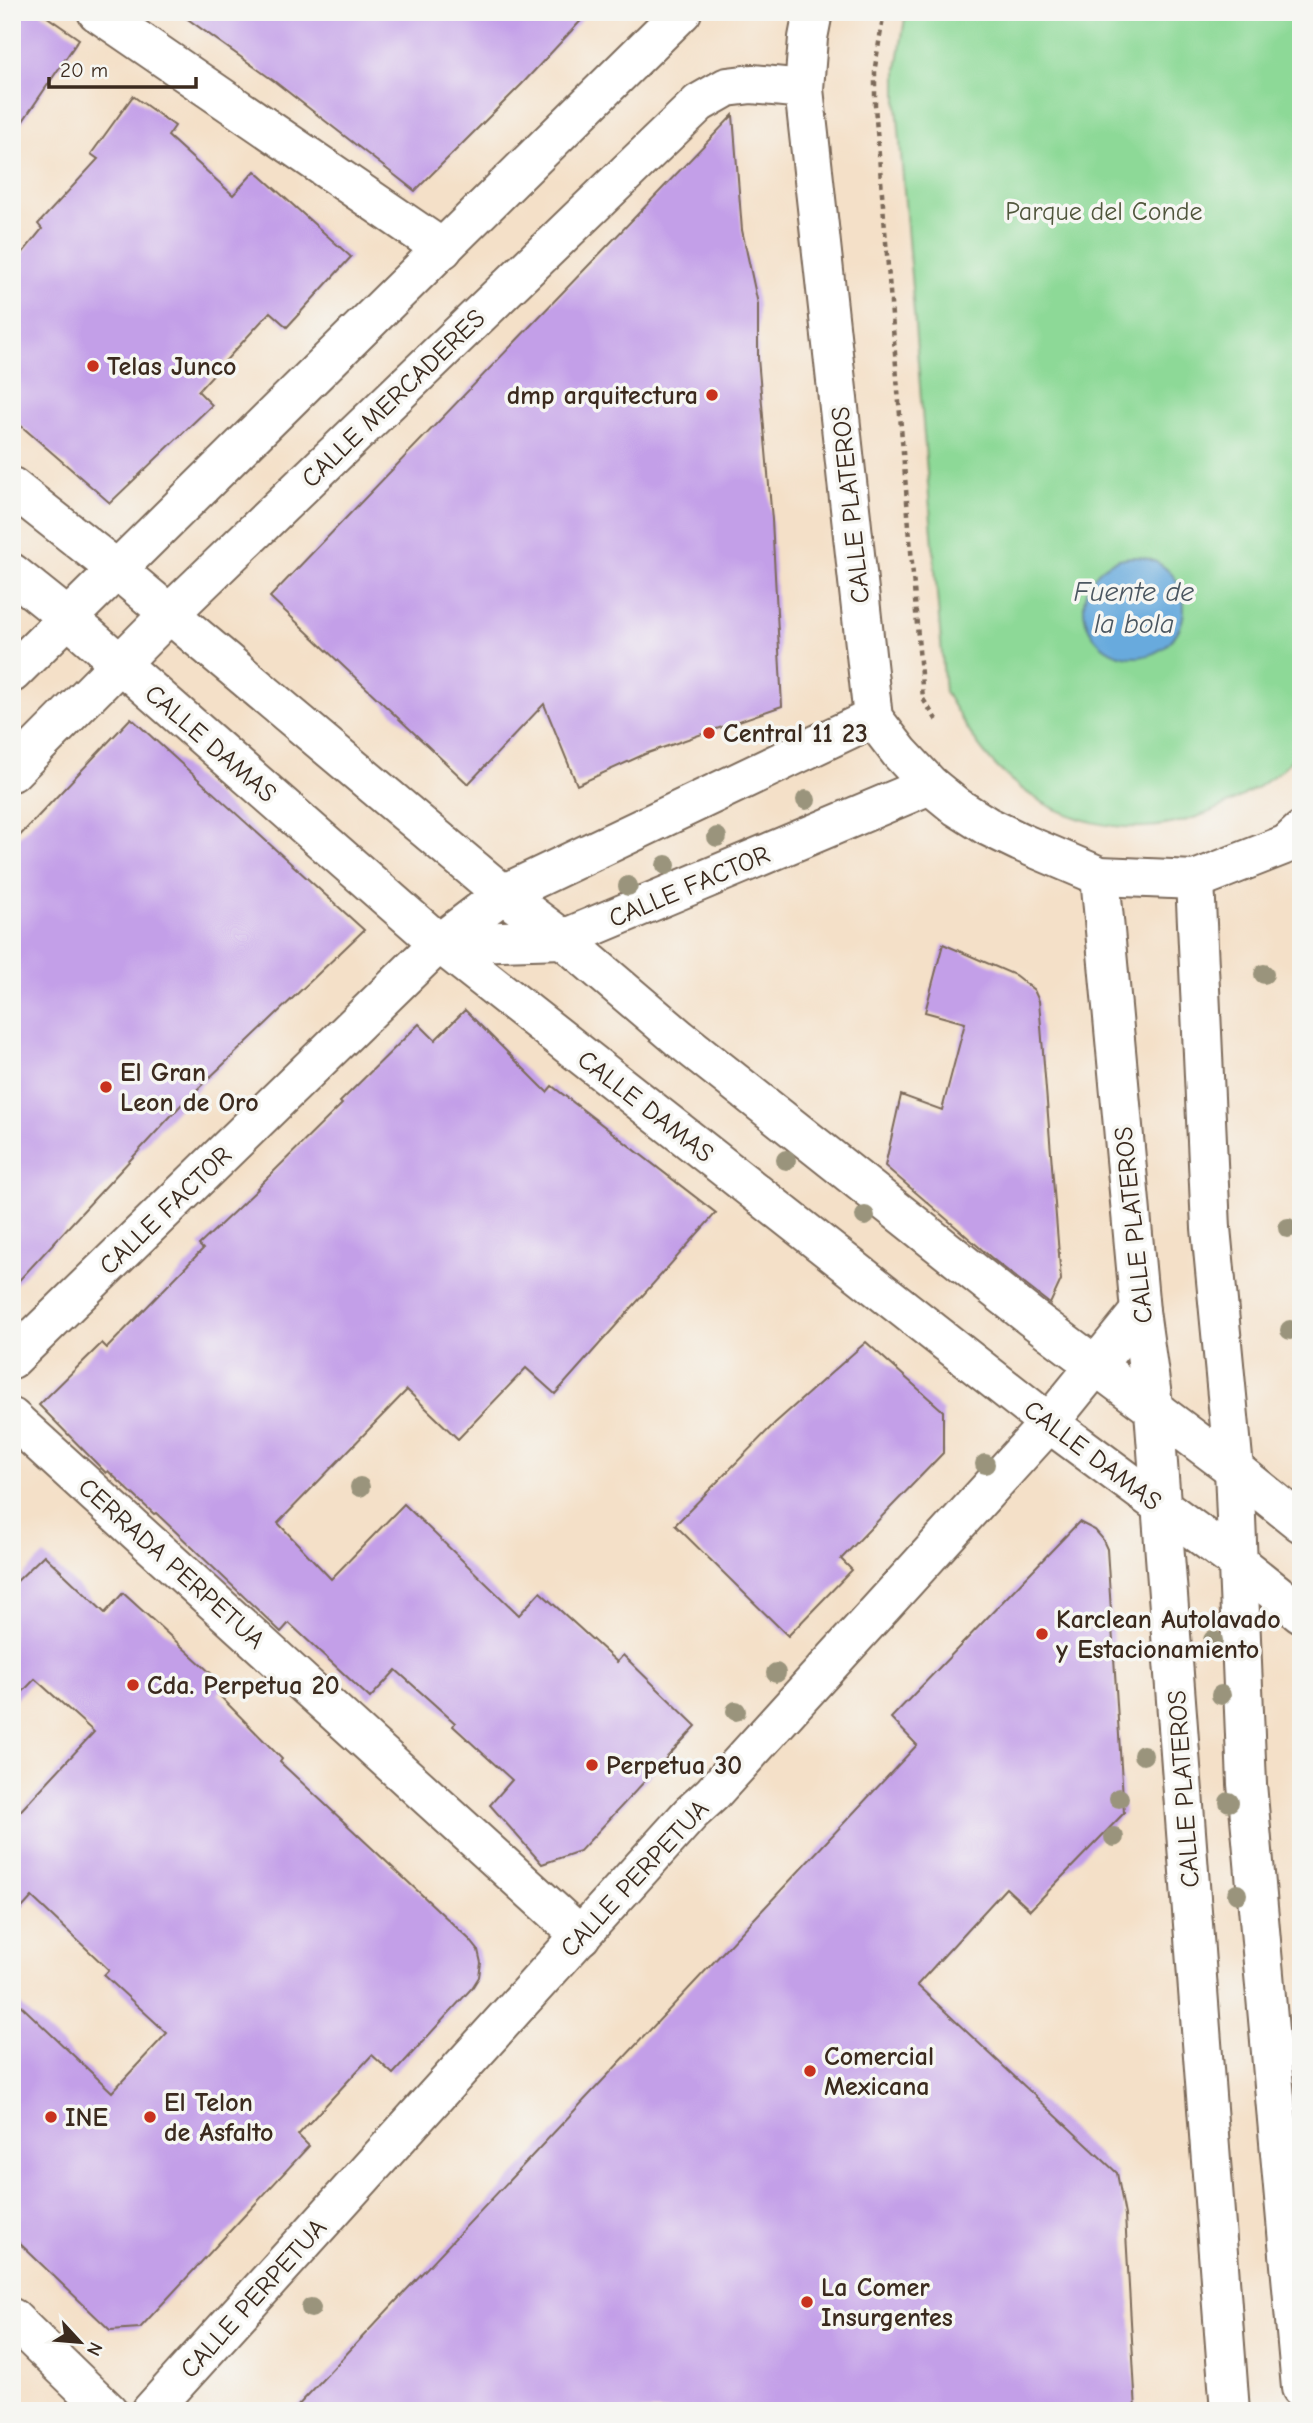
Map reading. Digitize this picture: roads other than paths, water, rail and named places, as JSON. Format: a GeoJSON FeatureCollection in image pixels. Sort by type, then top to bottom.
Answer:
{"type":"FeatureCollection","features":[{"type":"Feature","properties":{"kind":"street"},"geometry":{"type":"LineString","coordinates":[[97,12],[443,249]]}},
{"type":"Feature","properties":{"kind":"street"},"geometry":{"type":"LineString","coordinates":[[12,673],[682,12]]}},
{"type":"Feature","properties":{"kind":"street","name":"CALLE PLATEROS"},"geometry":{"type":"LineString","coordinates":[[813,12],[804,89],[873,718]]}},
{"type":"Feature","properties":{"kind":"street","name":"CALLE MERCADERES"},"geometry":{"type":"LineString","coordinates":[[12,772],[169,614],[699,103],[727,87],[752,84],[804,89]]}},
{"type":"Feature","properties":{"kind":"street"},"geometry":{"type":"LineString","coordinates":[[12,487],[116,569],[679,1038],[1095,1366],[1301,1522]]}},
{"type":"Feature","properties":{"kind":"street","name":"CALLE DAMAS"},"geometry":{"type":"LineString","coordinates":[[12,573],[120,663],[439,943],[1049,1423],[1237,1562],[1301,1613]]}},
{"type":"Feature","properties":{"kind":"street"},"geometry":{"type":"LineString","coordinates":[[873,718],[900,753],[930,785],[957,807],[987,826],[1100,876],[1195,880],[1287,844],[1301,831]]}},
{"type":"Feature","properties":{"kind":"street","name":"CALLE FACTOR"},"geometry":{"type":"LineString","coordinates":[[12,1359],[439,943],[503,894],[873,718]]}},
{"type":"Feature","properties":{"kind":"street","name":"CALLE FACTOR"},"geometry":{"type":"LineString","coordinates":[[439,943],[563,939],[930,785]]}},
{"type":"Feature","properties":{"kind":"street","name":"CALLE PLATEROS"},"geometry":{"type":"LineString","coordinates":[[1100,876],[1140,1311],[1154,1411],[1230,2411]]}},
{"type":"Feature","properties":{"kind":"street"},"geometry":{"type":"LineString","coordinates":[[1195,880],[1210,1228],[1234,1469],[1247,1784],[1301,2388]]}},
{"type":"Feature","properties":{"kind":"street","name":"CALLE PERPETUA"},"geometry":{"type":"LineString","coordinates":[[151,2411],[1049,1423],[1140,1311]]}},
{"type":"Feature","properties":{"kind":"street","name":"CERRADA PERPETUA"},"geometry":{"type":"LineString","coordinates":[[12,1418],[581,1936]]}},
{"type":"Feature","properties":{"kind":"street"},"geometry":{"type":"LineString","coordinates":[[12,2318],[108,2411]]}},
{"type":"Feature","properties":{"kind":"water","name":"Fuente de la bola"},"geometry":{"type":"Polygon","coordinates":[[[1134,557],[1162,565],[1176,579],[1184,607],[1176,635],[1162,649],[1134,657],[1106,649],[1092,635],[1084,607],[1092,579],[1106,565],[1134,557]]]}},
{"type":"Feature","properties":{"kind":"place","name":"Telas Junco"},"geometry":{"type":"Point","coordinates":[93,366]}},
{"type":"Feature","properties":{"kind":"place","name":"dmp arquitectura"},"geometry":{"type":"Point","coordinates":[712,395]}},
{"type":"Feature","properties":{"kind":"place","name":"Central 11 23"},"geometry":{"type":"Point","coordinates":[709,733]}},
{"type":"Feature","properties":{"kind":"place","name":"El Gran Leon de Oro"},"geometry":{"type":"Point","coordinates":[106,1087]}},
{"type":"Feature","properties":{"kind":"place","name":"Karclean Autolavado y Estacionamiento"},"geometry":{"type":"Point","coordinates":[1042,1634]}},
{"type":"Feature","properties":{"kind":"place","name":"Cda. Perpetua 20"},"geometry":{"type":"Point","coordinates":[133,1685]}},
{"type":"Feature","properties":{"kind":"place","name":"Perpetua 30"},"geometry":{"type":"Point","coordinates":[592,1765]}},
{"type":"Feature","properties":{"kind":"place","name":"Comercial Mexicana"},"geometry":{"type":"Point","coordinates":[810,2071]}},
{"type":"Feature","properties":{"kind":"place","name":"INE"},"geometry":{"type":"Point","coordinates":[51,2117]}},
{"type":"Feature","properties":{"kind":"place","name":"El Telon de Asfalto"},"geometry":{"type":"Point","coordinates":[150,2117]}},
{"type":"Feature","properties":{"kind":"place","name":"La Comer Insurgentes"},"geometry":{"type":"Point","coordinates":[807,2302]}},
{"type":"Feature","properties":{"kind":"park label","name":"Parque del Conde"},"geometry":{"type":"Point","coordinates":[1104,211]}}]}
